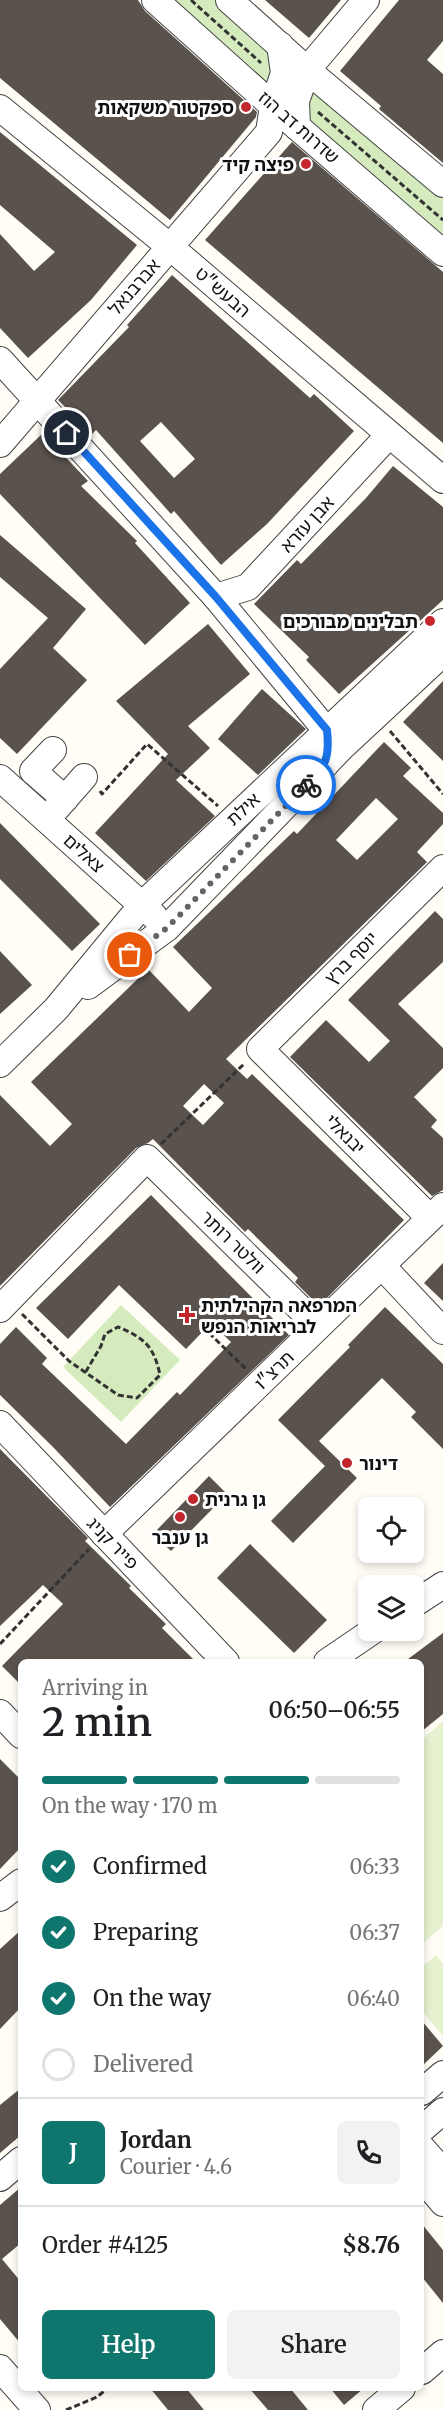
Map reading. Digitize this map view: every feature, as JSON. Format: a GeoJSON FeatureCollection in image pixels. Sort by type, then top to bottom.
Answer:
{"type":"FeatureCollection","features":[{"type":"Feature","properties":{"kind":"street","name":"שדרות דב הוז"},"geometry":{"type":"LineString","coordinates":[[155,0],[443,253]]}},
{"type":"Feature","properties":{"kind":"street"},"geometry":{"type":"LineString","coordinates":[[229,0],[307,70],[443,184]]}},
{"type":"Feature","properties":{"kind":"street"},"geometry":{"type":"LineString","coordinates":[[280,45],[285,73],[273,106],[269,132],[297,127],[296,101],[307,70],[366,0]]}},
{"type":"Feature","properties":{"kind":"street","name":"הבעש\"ט"},"geometry":{"type":"LineString","coordinates":[[0,108],[169,246],[443,480]]}},
{"type":"Feature","properties":{"kind":"street","name":"אברבנאל"},"geometry":{"type":"LineString","coordinates":[[0,444],[269,132]]}},
{"type":"Feature","properties":{"kind":"street"},"geometry":{"type":"LineString","coordinates":[[0,360],[216,597],[327,730],[328,745],[325,765]]}},
{"type":"Feature","properties":{"kind":"street","name":"אבן עזרא"},"geometry":{"type":"LineString","coordinates":[[216,597],[248,587],[389,435]]}},
{"type":"Feature","properties":{"kind":"street","name":"אילת"},"geometry":{"type":"LineString","coordinates":[[0,1064],[56,1009],[142,905],[239,804],[327,730],[443,622]]}},
{"type":"Feature","properties":{"kind":"street","name":"אילת"},"geometry":{"type":"LineString","coordinates":[[56,1009],[167,928],[325,765],[443,653]]}},
{"type":"Feature","properties":{"kind":"street"},"geometry":{"type":"LineString","coordinates":[[53,750],[33,771],[65,799]]}},
{"type":"Feature","properties":{"kind":"street"},"geometry":{"type":"LineString","coordinates":[[47,820],[84,777]]}},
{"type":"Feature","properties":{"kind":"street","name":"צאלים"},"geometry":{"type":"LineString","coordinates":[[0,778],[167,928]]}},
{"type":"Feature","properties":{"kind":"street","name":"יוסף ברץ"},"geometry":{"type":"LineString","coordinates":[[260,1049],[443,868]]}},
{"type":"Feature","properties":{"kind":"street","name":"יבנאלי"},"geometry":{"type":"LineString","coordinates":[[260,1049],[436,1212]]}},
{"type":"Feature","properties":{"kind":"street"},"geometry":{"type":"LineString","coordinates":[[4,1304],[147,1158]]}},
{"type":"Feature","properties":{"kind":"street","name":"וולטר רותר"},"geometry":{"type":"LineString","coordinates":[[147,1158],[318,1326]]}},
{"type":"Feature","properties":{"kind":"street","name":"תרצ\"ו"},"geometry":{"type":"LineString","coordinates":[[104,1534],[436,1212]]}},
{"type":"Feature","properties":{"kind":"street"},"geometry":{"type":"LineString","coordinates":[[382,1266],[443,1331]]}},
{"type":"Feature","properties":{"kind":"street","name":"פייר קניג"},"geometry":{"type":"LineString","coordinates":[[0,1424],[223,1659]]}},
{"type":"Feature","properties":{"kind":"street"},"geometry":{"type":"LineString","coordinates":[[424,1597],[443,1585]]}},
{"type":"Feature","properties":{"kind":"street"},"geometry":{"type":"LineString","coordinates":[[331,1659],[358,1641]]}},
{"type":"Feature","properties":{"kind":"street"},"geometry":{"type":"LineString","coordinates":[[0,1713],[18,1732]]}},
{"type":"Feature","properties":{"kind":"street"},"geometry":{"type":"LineString","coordinates":[[0,1898],[18,1884]]}},
{"type":"Feature","properties":{"kind":"street"},"geometry":{"type":"LineString","coordinates":[[424,2090],[443,2074]]}},
{"type":"Feature","properties":{"kind":"street"},"geometry":{"type":"LineString","coordinates":[[424,2127],[443,2111]]}},
{"type":"Feature","properties":{"kind":"street"},"geometry":{"type":"LineString","coordinates":[[424,2150],[443,2172]]}},
{"type":"Feature","properties":{"kind":"street"},"geometry":{"type":"LineString","coordinates":[[0,2178],[18,2163]]}},
{"type":"Feature","properties":{"kind":"street"},"geometry":{"type":"LineString","coordinates":[[424,2180],[443,2203]]}},
{"type":"Feature","properties":{"kind":"street"},"geometry":{"type":"LineString","coordinates":[[424,2369],[443,2353]]}},
{"type":"Feature","properties":{"kind":"street"},"geometry":{"type":"LineString","coordinates":[[0,2368],[18,2388]]}},
{"type":"Feature","properties":{"kind":"street"},"geometry":{"type":"LineString","coordinates":[[20,2391],[37,2410]]}},
{"type":"Feature","properties":{"kind":"street"},"geometry":{"type":"LineString","coordinates":[[376,2410],[398,2391]]}},
{"type":"Feature","properties":{"kind":"path"},"geometry":{"type":"LineString","coordinates":[[191,0],[257,60]]}},
{"type":"Feature","properties":{"kind":"path"},"geometry":{"type":"LineString","coordinates":[[318,112],[443,220]]}},
{"type":"Feature","properties":{"kind":"path"},"geometry":{"type":"LineString","coordinates":[[377,716],[443,794]]}},
{"type":"Feature","properties":{"kind":"path"},"geometry":{"type":"LineString","coordinates":[[84,777],[102,794],[147,744],[239,804]]}},
{"type":"Feature","properties":{"kind":"path"},"geometry":{"type":"LineString","coordinates":[[147,1158],[260,1049]]}},
{"type":"Feature","properties":{"kind":"path"},"geometry":{"type":"LineString","coordinates":[[4,1304],[69,1361],[85,1373],[118,1395],[137,1398],[160,1376],[155,1353],[133,1333],[118,1327],[105,1334],[101,1346],[85,1373]]}},
{"type":"Feature","properties":{"kind":"path"},"geometry":{"type":"LineString","coordinates":[[209,1333],[260,1383]]}},
{"type":"Feature","properties":{"kind":"path"},"geometry":{"type":"LineString","coordinates":[[0,1644],[104,1534]]}},
{"type":"Feature","properties":{"kind":"path"},"geometry":{"type":"LineString","coordinates":[[66,2410],[97,2397],[104,2391]]}},
{"type":"Feature","properties":{"kind":"green space"},"geometry":{"type":"Polygon","coordinates":[[[155,0],[229,0],[280,45],[273,106],[155,0]]]}},
{"type":"Feature","properties":{"kind":"green space"},"geometry":{"type":"Polygon","coordinates":[[[307,70],[443,184],[443,253],[297,127],[307,70]]]}},
{"type":"Feature","properties":{"kind":"green space"},"geometry":{"type":"Polygon","coordinates":[[[121,1305],[180,1360],[121,1422],[63,1367],[121,1305]]]}},
{"type":"Feature","properties":{"kind":"green space"},"geometry":{"type":"Polygon","coordinates":[[[443,1721],[443,1926],[424,1942],[424,1738],[443,1721]]]}},
{"type":"Feature","properties":{"kind":"green space"},"geometry":{"type":"Polygon","coordinates":[[[436,1955],[443,1964],[443,2036],[424,2013],[424,1965],[436,1955]]]}},
{"type":"Feature","properties":{"kind":"building"},"geometry":{"type":"Polygon","coordinates":[[[0,0],[138,0],[145,11],[257,112],[256,117],[170,220],[0,78],[0,0]]]}},
{"type":"Feature","properties":{"kind":"building"},"geometry":{"type":"Polygon","coordinates":[[[265,0],[341,0],[309,38],[265,0]]]}},
{"type":"Feature","properties":{"kind":"building"},"geometry":{"type":"Polygon","coordinates":[[[399,0],[443,0],[443,41],[427,60],[443,74],[443,163],[379,109],[381,106],[340,71],[399,0]]]}},
{"type":"Feature","properties":{"kind":"building"},"geometry":{"type":"Polygon","coordinates":[[[0,132],[137,245],[91,300],[28,358],[0,328],[0,234],[34,271],[55,252],[0,205],[0,132]]]}},
{"type":"Feature","properties":{"kind":"building"},"geometry":{"type":"Polygon","coordinates":[[[292,142],[443,272],[443,443],[205,240],[292,142]]]}},
{"type":"Feature","properties":{"kind":"building"},"geometry":{"type":"Polygon","coordinates":[[[172,275],[310,398],[314,394],[354,431],[267,524],[221,565],[174,511],[171,514],[96,430],[92,434],[58,400],[129,327],[127,325],[172,275]],[[161,422],[140,441],[174,478],[195,459],[161,422]]]}},
{"type":"Feature","properties":{"kind":"building"},"geometry":{"type":"Polygon","coordinates":[[[43,433],[88,481],[81,486],[137,541],[135,543],[190,603],[145,645],[0,494],[0,474],[43,433]]]}},
{"type":"Feature","properties":{"kind":"building"},"geometry":{"type":"Polygon","coordinates":[[[393,466],[443,507],[443,600],[339,694],[306,660],[309,657],[254,604],[297,560],[301,564],[366,498],[393,466]]]}},
{"type":"Feature","properties":{"kind":"building"},"geometry":{"type":"Polygon","coordinates":[[[0,535],[86,609],[53,648],[87,680],[17,754],[0,738],[0,669],[48,618],[0,577],[0,535]]]}},
{"type":"Feature","properties":{"kind":"building"},"geometry":{"type":"Polygon","coordinates":[[[208,624],[250,674],[188,726],[210,748],[176,780],[215,816],[146,881],[95,833],[168,754],[116,701],[208,624]]]}},
{"type":"Feature","properties":{"kind":"building"},"geometry":{"type":"Polygon","coordinates":[[[443,681],[443,761],[403,722],[443,681]]]}},
{"type":"Feature","properties":{"kind":"building"},"geometry":{"type":"Polygon","coordinates":[[[262,689],[306,729],[258,775],[218,739],[262,689]]]}},
{"type":"Feature","properties":{"kind":"building"},"geometry":{"type":"Polygon","coordinates":[[[384,742],[411,768],[403,776],[443,813],[443,824],[417,852],[427,862],[226,1059],[247,1079],[252,1074],[404,1220],[319,1306],[295,1282],[298,1278],[248,1229],[245,1232],[153,1139],[136,1148],[0,1286],[0,1095],[50,1146],[72,1124],[31,1082],[148,969],[189,1012],[212,988],[173,947],[294,831],[297,834],[384,742]],[[376,798],[336,840],[357,860],[398,819],[376,798]],[[204,1084],[183,1106],[203,1125],[224,1103],[204,1084]]]}},
{"type":"Feature","properties":{"kind":"building"},"geometry":{"type":"Polygon","coordinates":[[[0,823],[100,924],[72,951],[0,879],[0,823]]]}},
{"type":"Feature","properties":{"kind":"building"},"geometry":{"type":"Polygon","coordinates":[[[435,911],[443,919],[443,962],[398,1004],[443,1048],[443,1068],[414,1097],[437,1120],[431,1127],[443,1138],[443,1190],[432,1196],[290,1057],[326,1020],[369,1062],[390,1041],[348,1000],[435,911]]]}},
{"type":"Feature","properties":{"kind":"building"},"geometry":{"type":"Polygon","coordinates":[[[0,951],[32,985],[0,1014],[0,951]]]}},
{"type":"Feature","properties":{"kind":"building"},"geometry":{"type":"Polygon","coordinates":[[[151,1195],[289,1335],[110,1507],[0,1395],[0,1344],[16,1327],[47,1358],[42,1364],[126,1444],[177,1392],[180,1395],[231,1342],[211,1323],[186,1349],[119,1285],[68,1339],[36,1308],[151,1195]]]}},
{"type":"Feature","properties":{"kind":"building"},"geometry":{"type":"Polygon","coordinates":[[[443,1263],[443,1301],[424,1283],[443,1263]]]}},
{"type":"Feature","properties":{"kind":"building"},"geometry":{"type":"Polygon","coordinates":[[[385,1307],[443,1364],[443,1449],[411,1417],[416,1412],[382,1378],[319,1441],[357,1478],[293,1543],[271,1521],[325,1466],[278,1420],[350,1347],[348,1345],[385,1307]]]}},
{"type":"Feature","properties":{"kind":"building"},"geometry":{"type":"Polygon","coordinates":[[[0,1449],[88,1538],[85,1541],[166,1624],[162,1628],[193,1659],[18,1659],[18,1682],[2,1666],[63,1604],[43,1585],[0,1626],[0,1449]]]}},
{"type":"Feature","properties":{"kind":"building"},"geometry":{"type":"Polygon","coordinates":[[[209,1476],[227,1494],[171,1551],[153,1534],[209,1476]]]}},
{"type":"Feature","properties":{"kind":"building"},"geometry":{"type":"Polygon","coordinates":[[[250,1544],[327,1620],[294,1653],[217,1578],[250,1544]]]}},
{"type":"Feature","properties":{"kind":"building"},"geometry":{"type":"Polygon","coordinates":[[[443,1633],[443,1714],[424,1729],[424,1659],[408,1659],[443,1633]]]}},
{"type":"Feature","properties":{"kind":"building"},"geometry":{"type":"Polygon","coordinates":[[[0,1759],[18,1777],[18,1850],[0,1869],[0,1759]]]}},
{"type":"Feature","properties":{"kind":"building"},"geometry":{"type":"Polygon","coordinates":[[[18,1933],[18,2010],[0,2029],[0,1949],[18,1933]]]}},
{"type":"Feature","properties":{"kind":"building"},"geometry":{"type":"Polygon","coordinates":[[[424,2023],[443,2046],[424,2064],[424,2023]]]}},
{"type":"Feature","properties":{"kind":"building"},"geometry":{"type":"Polygon","coordinates":[[[18,2090],[18,2138],[0,2153],[0,2105],[18,2090]]]}},
{"type":"Feature","properties":{"kind":"building"},"geometry":{"type":"Polygon","coordinates":[[[18,2190],[18,2246],[2,2259],[18,2278],[18,2340],[0,2319],[0,2205],[18,2190]]]}},
{"type":"Feature","properties":{"kind":"building"},"geometry":{"type":"Polygon","coordinates":[[[424,2226],[443,2250],[443,2303],[424,2279],[424,2226]]]}},
{"type":"Feature","properties":{"kind":"building"},"geometry":{"type":"Polygon","coordinates":[[[152,2391],[188,2391],[204,2410],[168,2410],[152,2391]]]}},
{"type":"Feature","properties":{"kind":"building"},"geometry":{"type":"Polygon","coordinates":[[[252,2391],[292,2391],[308,2410],[268,2410],[252,2391]]]}},
{"type":"Feature","properties":{"kind":"building"},"geometry":{"type":"Polygon","coordinates":[[[332,2391],[360,2391],[344,2405],[332,2391]]]}},
{"type":"Feature","properties":{"kind":"way so far"},"geometry":{"type":"LineString","coordinates":[[130,955],[167,928],[306,785]]}},
{"type":"Feature","properties":{"kind":"place","name":"ספקטור משקאות"},"geometry":{"type":"Point","coordinates":[246,107]}},
{"type":"Feature","properties":{"kind":"place","name":"פיצה קיד"},"geometry":{"type":"Point","coordinates":[306,164]}},
{"type":"Feature","properties":{"kind":"place","name":"תבלינים מבורכים"},"geometry":{"type":"Point","coordinates":[430,621]}},
{"type":"Feature","properties":{"kind":"place","name":"המרפאה הקהילתית לבריאות הנפש"},"geometry":{"type":"Point","coordinates":[187,1315]}},
{"type":"Feature","properties":{"kind":"place","name":"דינור"},"geometry":{"type":"Point","coordinates":[347,1463]}},
{"type":"Feature","properties":{"kind":"place","name":"גן גרנית"},"geometry":{"type":"Point","coordinates":[193,1499]}},
{"type":"Feature","properties":{"kind":"place","name":"גן ענבר"},"geometry":{"type":"Point","coordinates":[180,1517]}},
{"type":"Feature","properties":{"kind":"route"},"geometry":{"type":"LineString","coordinates":[[67,433],[216,597],[327,730],[328,745],[325,765],[306,785]]}}]}
